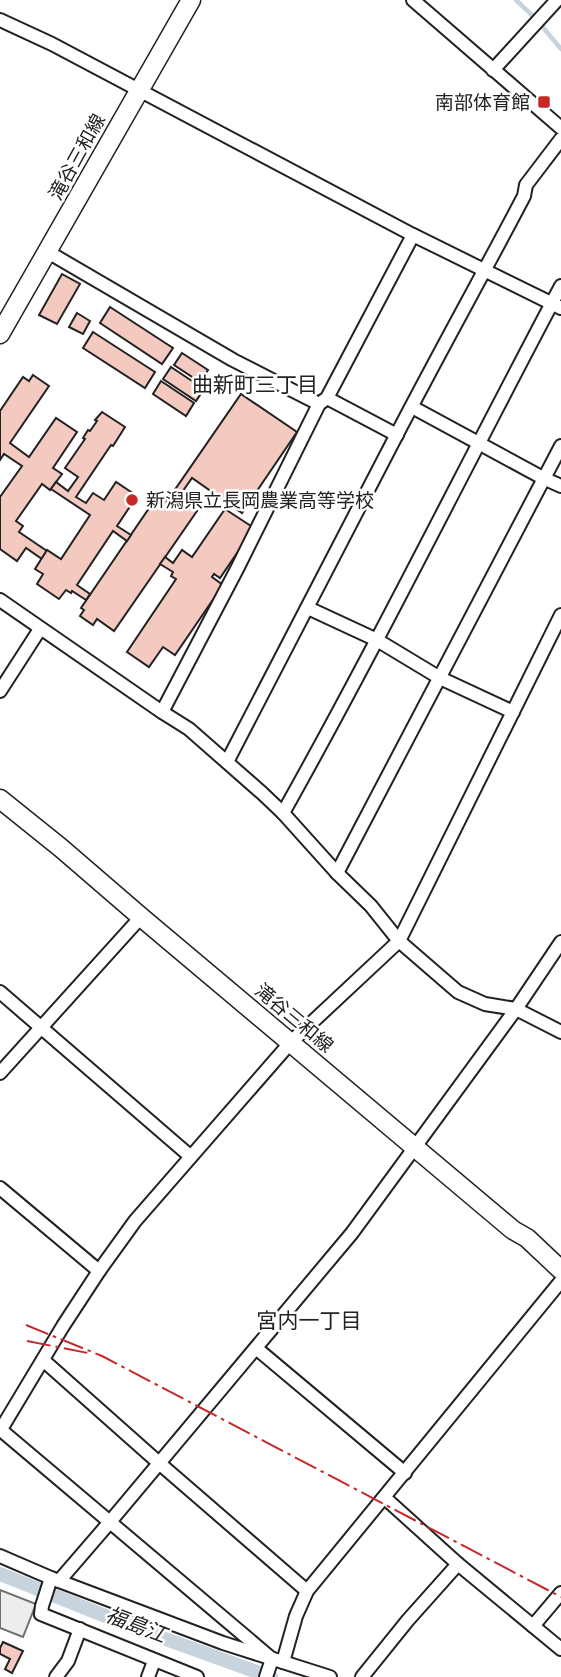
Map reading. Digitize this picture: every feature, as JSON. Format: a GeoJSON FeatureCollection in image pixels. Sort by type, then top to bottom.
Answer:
{"type":"FeatureCollection","features":[{"type":"Feature","properties":{"kind":"main road","name":"滝谷三和線"},"geometry":{"type":"LineString","coordinates":[[0,334],[191,0]]}},
{"type":"Feature","properties":{"kind":"main road","name":"滝谷三和線"},"geometry":{"type":"LineString","coordinates":[[0,799],[513,1230],[559,1261]]}},
{"type":"Feature","properties":{"kind":"street"},"geometry":{"type":"LineString","coordinates":[[413,0],[561,128]]}},
{"type":"Feature","properties":{"kind":"street"},"geometry":{"type":"LineString","coordinates":[[493,70],[557,0]]}},
{"type":"Feature","properties":{"kind":"street"},"geometry":{"type":"LineString","coordinates":[[0,20],[52,44],[556,306]]}},
{"type":"Feature","properties":{"kind":"street"},"geometry":{"type":"LineString","coordinates":[[227,762],[524,196],[526,185],[561,139]]}},
{"type":"Feature","properties":{"kind":"street"},"geometry":{"type":"LineString","coordinates":[[162,712],[413,234]]}},
{"type":"Feature","properties":{"kind":"street"},"geometry":{"type":"LineString","coordinates":[[48,252],[233,360],[397,435]]}},
{"type":"Feature","properties":{"kind":"street"},"geometry":{"type":"LineString","coordinates":[[283,813],[377,640],[478,442],[556,306],[561,286]]}},
{"type":"Feature","properties":{"kind":"street"},"geometry":{"type":"LineString","coordinates":[[412,407],[561,486]]}},
{"type":"Feature","properties":{"kind":"street"},"geometry":{"type":"LineString","coordinates":[[337,873],[561,446]]}},
{"type":"Feature","properties":{"kind":"street"},"geometry":{"type":"LineString","coordinates":[[0,600],[189,729],[283,813],[371,906],[399,941],[458,992],[485,1004],[516,1009],[561,1032]]}},
{"type":"Feature","properties":{"kind":"street"},"geometry":{"type":"LineString","coordinates":[[309,608],[377,640],[440,678],[513,712]]}},
{"type":"Feature","properties":{"kind":"street"},"geometry":{"type":"LineString","coordinates":[[275,1662],[0,1430],[99,1271],[135,1222],[291,1042],[399,941],[561,615]]}},
{"type":"Feature","properties":{"kind":"street"},"geometry":{"type":"LineString","coordinates":[[0,691],[40,629]]}},
{"type":"Feature","properties":{"kind":"street"},"geometry":{"type":"LineString","coordinates":[[0,1073],[141,918]]}},
{"type":"Feature","properties":{"kind":"street"},"geometry":{"type":"LineString","coordinates":[[197,1677],[41,1614],[53,1581],[109,1523],[352,1233],[516,1009],[561,942]]}},
{"type":"Feature","properties":{"kind":"street"},"geometry":{"type":"LineString","coordinates":[[0,992],[190,1156]]}},
{"type":"Feature","properties":{"kind":"street"},"geometry":{"type":"LineString","coordinates":[[0,1188],[99,1271]]}},
{"type":"Feature","properties":{"kind":"street"},"geometry":{"type":"LineString","coordinates":[[266,1677],[307,1591],[561,1281]]}},
{"type":"Feature","properties":{"kind":"street"},"geometry":{"type":"LineString","coordinates":[[256,1348],[405,1473]]}},
{"type":"Feature","properties":{"kind":"street"},"geometry":{"type":"LineString","coordinates":[[43,1360],[307,1591]]}},
{"type":"Feature","properties":{"kind":"street"},"geometry":{"type":"LineString","coordinates":[[385,1498],[458,1564],[561,1649]]}},
{"type":"Feature","properties":{"kind":"street"},"geometry":{"type":"LineString","coordinates":[[0,1556],[53,1581],[275,1662],[330,1677]]}},
{"type":"Feature","properties":{"kind":"street"},"geometry":{"type":"LineString","coordinates":[[362,1677],[458,1564]]}},
{"type":"Feature","properties":{"kind":"street"},"geometry":{"type":"LineString","coordinates":[[533,1626],[561,1593]]}},
{"type":"Feature","properties":{"kind":"street"},"geometry":{"type":"LineString","coordinates":[[56,1677],[68,1661],[80,1629]]}},
{"type":"Feature","properties":{"kind":"street"},"geometry":{"type":"LineString","coordinates":[[148,1677],[154,1661]]}},
{"type":"Feature","properties":{"kind":"shaded area"},"geometry":{"type":"Polygon","coordinates":[[[0,1590],[36,1604],[23,1637],[0,1628],[0,1590]]]}},
{"type":"Feature","properties":{"kind":"building"},"geometry":{"type":"Polygon","coordinates":[[[62,274],[80,284],[57,324],[39,315],[62,274]]]}},
{"type":"Feature","properties":{"kind":"building"},"geometry":{"type":"Polygon","coordinates":[[[110,307],[173,348],[162,364],[100,323],[110,307]]]}},
{"type":"Feature","properties":{"kind":"building"},"geometry":{"type":"Polygon","coordinates":[[[77,313],[90,321],[83,334],[69,327],[77,313]]]}},
{"type":"Feature","properties":{"kind":"building"},"geometry":{"type":"Polygon","coordinates":[[[93,332],[155,372],[145,388],[83,348],[93,332]]]}},
{"type":"Feature","properties":{"kind":"building"},"geometry":{"type":"Polygon","coordinates":[[[182,353],[208,370],[200,382],[174,365],[182,353]]]}},
{"type":"Feature","properties":{"kind":"building"},"geometry":{"type":"Polygon","coordinates":[[[171,367],[204,389],[196,401],[163,379],[171,367]]]}},
{"type":"Feature","properties":{"kind":"building"},"geometry":{"type":"Polygon","coordinates":[[[33,375],[49,386],[10,443],[29,457],[56,418],[77,432],[53,468],[62,474],[50,490],[42,484],[16,521],[23,526],[19,532],[47,551],[42,559],[26,548],[17,561],[0,549],[0,497],[22,466],[4,454],[0,460],[0,411],[23,377],[29,381],[33,375]]]}},
{"type":"Feature","properties":{"kind":"building"},"geometry":{"type":"Polygon","coordinates":[[[161,381],[194,403],[186,416],[153,394],[161,381]]]}},
{"type":"Feature","properties":{"kind":"building"},"geometry":{"type":"Polygon","coordinates":[[[241,394],[297,432],[242,513],[192,478],[178,498],[197,511],[114,631],[97,619],[93,625],[80,616],[84,610],[81,608],[158,495],[167,501],[241,394]]]}},
{"type":"Feature","properties":{"kind":"building"},"geometry":{"type":"Polygon","coordinates":[[[102,412],[125,427],[76,497],[86,503],[93,493],[104,500],[116,482],[137,496],[117,526],[131,535],[127,541],[113,531],[77,585],[90,594],[86,600],[66,590],[59,599],[37,584],[43,574],[35,569],[47,550],[61,559],[90,515],[51,489],[56,482],[68,491],[78,477],[65,468],[102,412]]]}},
{"type":"Feature","properties":{"kind":"building"},"geometry":{"type":"Polygon","coordinates":[[[225,509],[254,528],[220,578],[214,574],[212,577],[223,585],[175,655],[163,647],[149,667],[127,652],[176,579],[171,576],[173,572],[160,564],[165,557],[173,563],[182,550],[192,557],[225,509]]]}},
{"type":"Feature","properties":{"kind":"building"},"geometry":{"type":"Polygon","coordinates":[[[3,1642],[23,1651],[12,1673],[5,1669],[10,1659],[0,1654],[3,1642]]]}},
{"type":"Feature","properties":{"kind":"waterway"},"geometry":{"type":"LineString","coordinates":[[516,0],[561,49]]}},
{"type":"Feature","properties":{"kind":"waterway","name":"福島江"},"geometry":{"type":"LineString","coordinates":[[0,1574],[138,1629],[271,1677]]}},
{"type":"Feature","properties":{"kind":"power"},"geometry":{"type":"LineString","coordinates":[[26,1325],[102,1356],[561,1597]]}},
{"type":"Feature","properties":{"kind":"power"},"geometry":{"type":"LineString","coordinates":[[27,1341],[88,1353]]}},
{"type":"Feature","properties":{"kind":"place","name":"南部体育館"},"geometry":{"type":"Point","coordinates":[544,102]}},
{"type":"Feature","properties":{"kind":"place","name":"新潟県立長岡農業高等学校"},"geometry":{"type":"Point","coordinates":[132,500]}},
{"type":"Feature","properties":{"kind":"district","name":"曲新町三丁目"},"geometry":{"type":"Point","coordinates":[255,385]}},
{"type":"Feature","properties":{"kind":"district","name":"宮内一丁目"},"geometry":{"type":"Point","coordinates":[309,1321]}}]}
